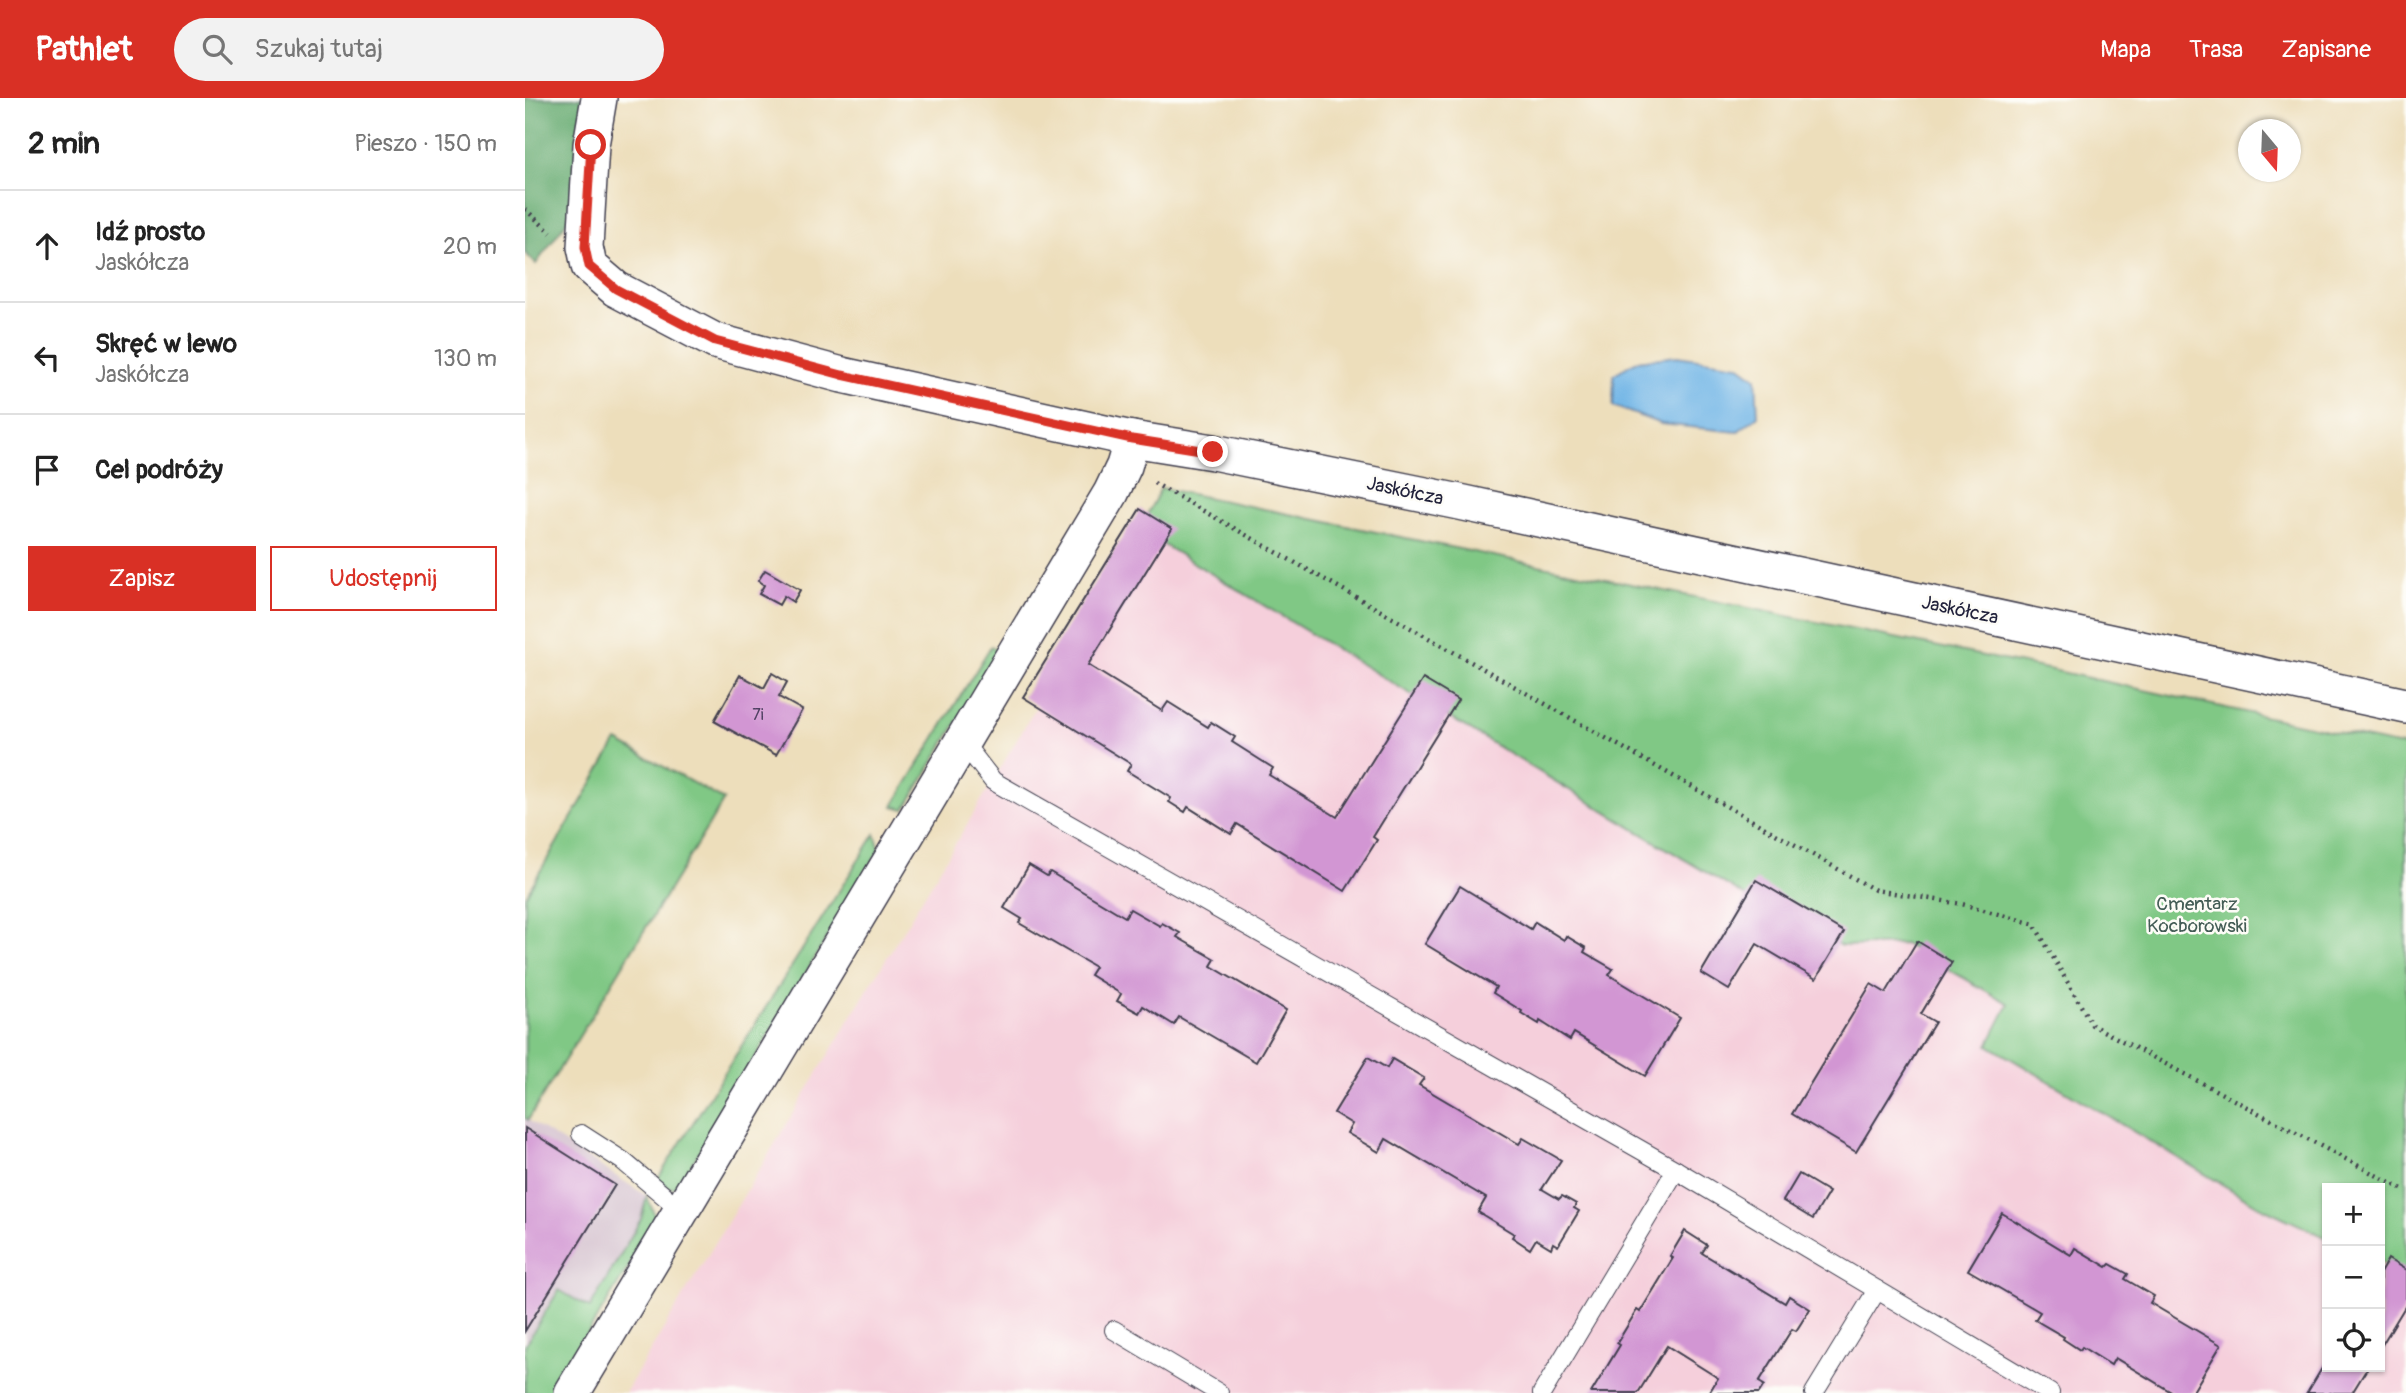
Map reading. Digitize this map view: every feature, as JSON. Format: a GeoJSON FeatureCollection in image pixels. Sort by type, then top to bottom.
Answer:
{"type":"FeatureCollection","features":[{"type":"Feature","properties":{"kind":"street","name":"Jaskółcza"},"geometry":{"type":"LineString","coordinates":[[599,98],[591,145],[585,247],[589,266],[616,289],[715,341],[1128,452],[1213,452],[1455,501],[2406,706]]}},
{"type":"Feature","properties":{"kind":"street"},"geometry":{"type":"LineString","coordinates":[[572,1393],[1111,493],[1128,452]]}},
{"type":"Feature","properties":{"kind":"lane"},"geometry":{"type":"LineString","coordinates":[[962,741],[993,780],[1677,1170],[2050,1393]]}},
{"type":"Feature","properties":{"kind":"lane"},"geometry":{"type":"LineString","coordinates":[[582,1134],[623,1161],[681,1210]]}},
{"type":"Feature","properties":{"kind":"lane"},"geometry":{"type":"LineString","coordinates":[[1542,1393],[1677,1170]]}},
{"type":"Feature","properties":{"kind":"lane"},"geometry":{"type":"LineString","coordinates":[[1814,1393],[1877,1290]]}},
{"type":"Feature","properties":{"kind":"lane"},"geometry":{"type":"LineString","coordinates":[[1114,1330],[1219,1393]]}},
{"type":"Feature","properties":{"kind":"path"},"geometry":{"type":"LineString","coordinates":[[1128,452],[1875,890],[1962,904],[2034,924],[2092,1025],[2406,1191]]}},
{"type":"Feature","properties":{"kind":"shaded area"},"geometry":{"type":"Polygon","coordinates":[[[1139,530],[1780,917],[1841,946],[1904,944],[2009,1004],[1988,1045],[2322,1233],[2322,1372],[2385,1372],[2385,1268],[2406,1280],[2406,1393],[625,1393],[993,781],[1139,530]]]}},
{"type":"Feature","properties":{"kind":"shaded area"},"geometry":{"type":"Polygon","coordinates":[[[525,1118],[647,1196],[641,1219],[590,1308],[525,1345],[525,1118]]]}},
{"type":"Feature","properties":{"kind":"green space"},"geometry":{"type":"Polygon","coordinates":[[[525,98],[588,98],[570,217],[536,264],[525,253],[525,98]]]}},
{"type":"Feature","properties":{"kind":"green space","name":"Cmentarz Kocborowski"},"geometry":{"type":"Polygon","coordinates":[[[1161,488],[2052,670],[2406,747],[2406,1275],[2385,1264],[2385,1183],[2322,1183],[2322,1236],[2259,1206],[1988,1045],[2009,1004],[1904,944],[1841,946],[1780,917],[1139,530],[1161,488]]]}},
{"type":"Feature","properties":{"kind":"green space"},"geometry":{"type":"Polygon","coordinates":[[[991,646],[1000,651],[905,809],[893,806],[991,646]]]}},
{"type":"Feature","properties":{"kind":"green space"},"geometry":{"type":"Polygon","coordinates":[[[617,741],[724,800],[528,1120],[525,1118],[525,897],[617,741]]]}},
{"type":"Feature","properties":{"kind":"green space"},"geometry":{"type":"Polygon","coordinates":[[[875,834],[880,849],[678,1187],[668,1188],[657,1180],[875,834]]]}},
{"type":"Feature","properties":{"kind":"green space"},"geometry":{"type":"Polygon","coordinates":[[[647,1196],[657,1221],[551,1393],[525,1393],[525,1345],[559,1290],[590,1308],[641,1219],[647,1196]]]}},
{"type":"Feature","properties":{"kind":"water"},"geometry":{"type":"Polygon","coordinates":[[[1677,356],[1738,365],[1756,378],[1758,416],[1737,432],[1661,424],[1613,406],[1614,374],[1637,361],[1677,356]]]}},
{"type":"Feature","properties":{"kind":"building"},"geometry":{"type":"Polygon","coordinates":[[[1140,509],[1172,529],[1088,665],[1162,711],[1168,702],[1208,727],[1211,722],[1235,737],[1232,742],[1273,768],[1269,775],[1337,817],[1423,679],[1458,700],[1373,837],[1377,840],[1345,891],[1237,824],[1231,834],[1188,807],[1185,812],[1169,802],[1171,798],[1127,771],[1131,764],[1023,697],[1140,509]]]}},
{"type":"Feature","properties":{"kind":"building"},"geometry":{"type":"Polygon","coordinates":[[[765,570],[800,590],[793,602],[784,596],[779,605],[759,594],[764,585],[758,581],[765,570]]]}},
{"type":"Feature","properties":{"kind":"building"},"geometry":{"type":"Polygon","coordinates":[[[772,673],[787,682],[779,697],[802,710],[776,755],[714,721],[740,675],[764,688],[772,673]]]}},
{"type":"Feature","properties":{"kind":"building"},"geometry":{"type":"Polygon","coordinates":[[[1029,865],[1047,876],[1050,872],[1125,917],[1130,909],[1160,926],[1162,923],[1180,933],[1177,937],[1215,959],[1211,966],[1286,1010],[1256,1062],[1179,1017],[1174,1025],[1143,1006],[1139,1013],[1117,1001],[1121,994],[1090,975],[1095,967],[1019,923],[1022,919],[1004,908],[1029,865]]]}},
{"type":"Feature","properties":{"kind":"building"},"geometry":{"type":"Polygon","coordinates":[[[1756,880],[1844,932],[1816,979],[1757,944],[1729,990],[1701,973],[1756,880]]]}},
{"type":"Feature","properties":{"kind":"building"},"geometry":{"type":"Polygon","coordinates":[[[1460,886],[1531,929],[1535,922],[1564,940],[1566,936],[1586,948],[1584,952],[1613,969],[1609,975],[1680,1018],[1645,1076],[1574,1033],[1570,1040],[1540,1021],[1539,1024],[1493,993],[1496,987],[1425,944],[1460,886]]]}},
{"type":"Feature","properties":{"kind":"building"},"geometry":{"type":"Polygon","coordinates":[[[1917,941],[1952,962],[1921,1014],[1935,1022],[1856,1152],[1792,1114],[1871,984],[1886,993],[1917,941]]]}},
{"type":"Feature","properties":{"kind":"building"},"geometry":{"type":"Polygon","coordinates":[[[1368,1057],[1387,1068],[1392,1059],[1424,1078],[1419,1085],[1519,1144],[1523,1138],[1561,1160],[1542,1189],[1559,1199],[1562,1196],[1576,1204],[1574,1208],[1579,1211],[1558,1246],[1553,1243],[1551,1248],[1536,1239],[1530,1249],[1512,1237],[1514,1234],[1478,1212],[1486,1198],[1386,1139],[1379,1152],[1347,1133],[1352,1124],[1334,1113],[1368,1057]]]}},
{"type":"Feature","properties":{"kind":"building"},"geometry":{"type":"Polygon","coordinates":[[[525,1128],[615,1185],[525,1331],[525,1128]]]}},
{"type":"Feature","properties":{"kind":"building"},"geometry":{"type":"Polygon","coordinates":[[[1799,1174],[1829,1192],[1813,1219],[1783,1201],[1799,1174]]]}},
{"type":"Feature","properties":{"kind":"building"},"geometry":{"type":"Polygon","coordinates":[[[2002,1213],[2071,1255],[2075,1248],[2107,1267],[2110,1264],[2128,1274],[2125,1279],[2154,1296],[2150,1303],[2221,1345],[2192,1393],[2173,1393],[2115,1358],[2111,1365],[2082,1347],[2080,1350],[2035,1320],[2040,1312],[1968,1270],[2002,1213]]]}},
{"type":"Feature","properties":{"kind":"building"},"geometry":{"type":"Polygon","coordinates":[[[1685,1231],[1707,1245],[1702,1253],[1785,1303],[1789,1296],[1810,1309],[1796,1331],[1792,1329],[1759,1382],[1764,1385],[1759,1393],[1709,1393],[1718,1378],[1667,1346],[1638,1393],[1591,1393],[1637,1310],[1640,1312],[1673,1258],[1670,1256],[1685,1231]]]}},
{"type":"Feature","properties":{"kind":"building"},"geometry":{"type":"Polygon","coordinates":[[[2388,1259],[2406,1270],[2406,1305],[2385,1340],[2385,1309],[2385,1264],[2388,1259]]]}},
{"type":"Feature","properties":{"kind":"building"},"geometry":{"type":"Polygon","coordinates":[[[2322,1368],[2322,1372],[2365,1372],[2352,1393],[2307,1393],[2322,1368]]]}},
{"type":"Feature","properties":{"kind":"route"},"geometry":{"type":"LineString","coordinates":[[591,145],[585,247],[589,266],[616,289],[715,341],[842,375],[1132,439],[1213,452]]}}]}
